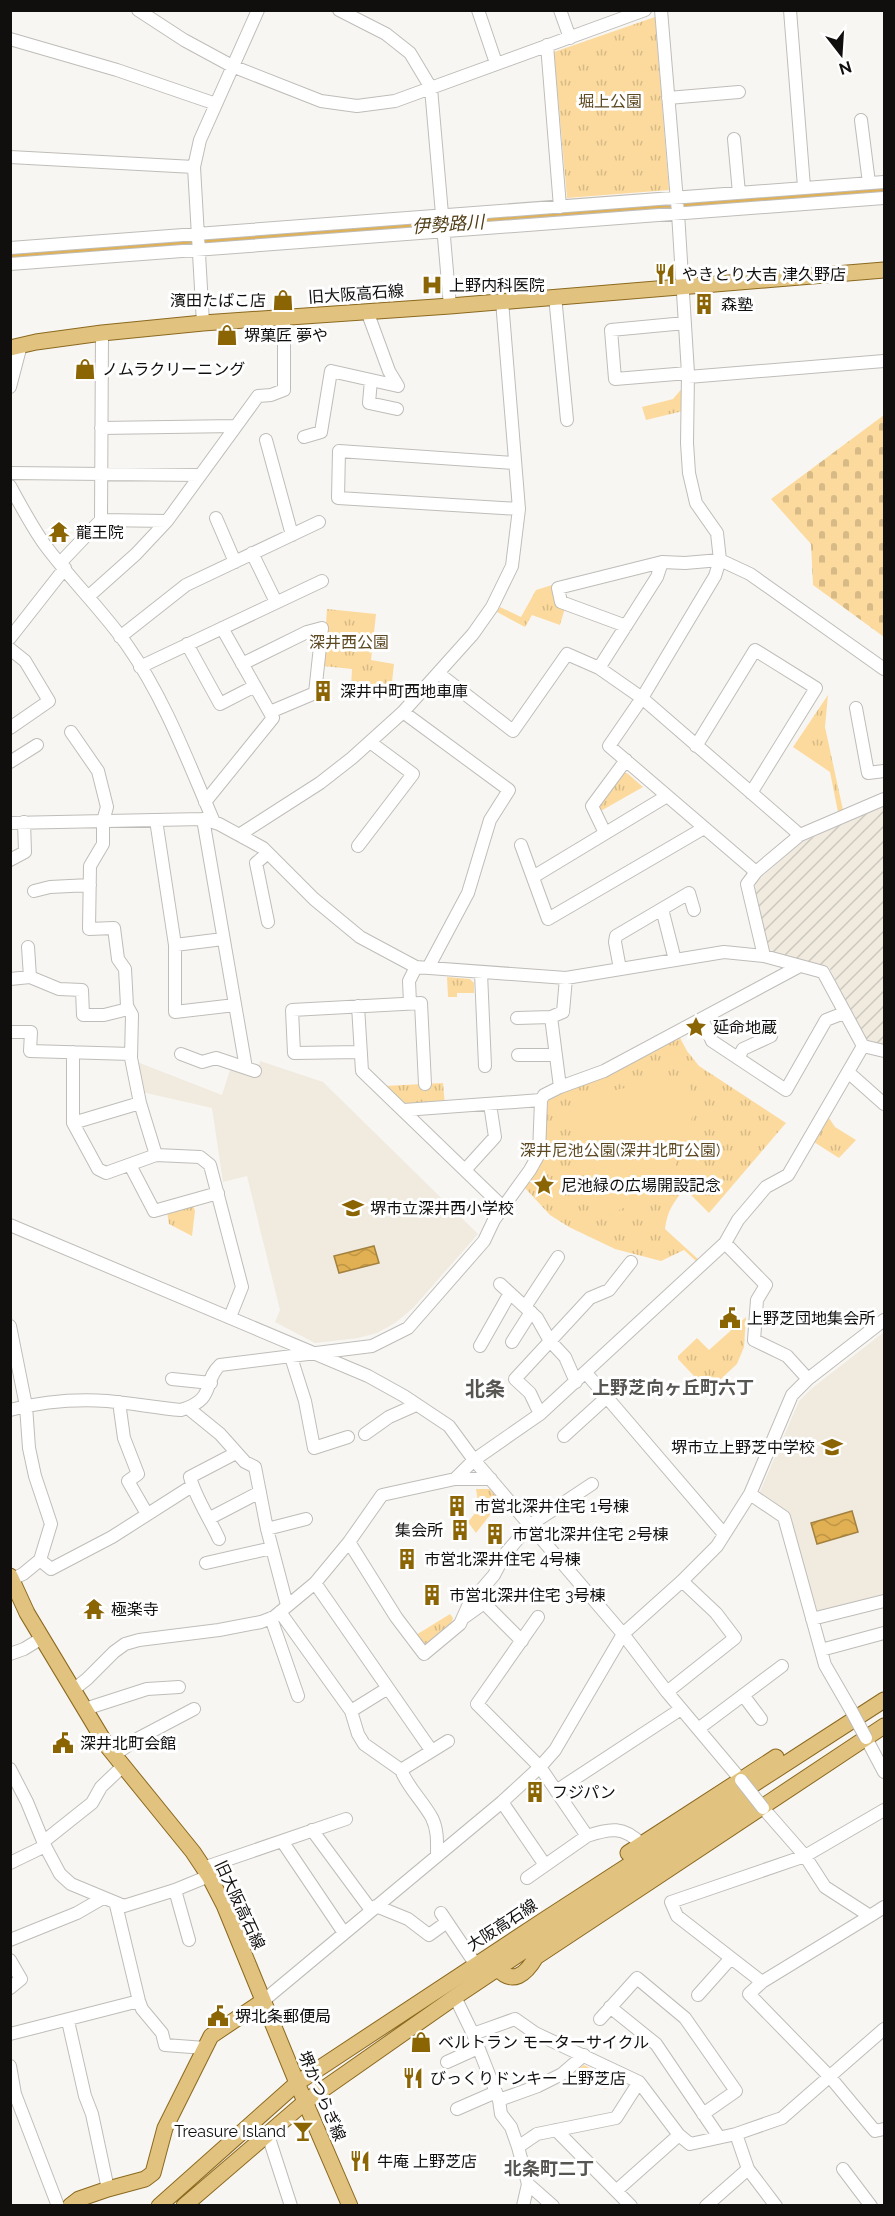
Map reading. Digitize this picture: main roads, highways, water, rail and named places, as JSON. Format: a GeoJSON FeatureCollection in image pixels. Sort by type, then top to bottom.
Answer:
{"type":"FeatureCollection","features":[{"type":"Feature","properties":{"kind":"main road","name":"旧大阪高石線"},"geometry":{"type":"LineString","coordinates":[[16,347],[102,333],[203,323],[450,306],[885,270]]}},
{"type":"Feature","properties":{"kind":"main road","name":"旧大阪高石線"},"geometry":{"type":"LineString","coordinates":[[11,1579],[27,1613],[118,1760],[206,1872],[224,1905],[263,2001]]}},
{"type":"Feature","properties":{"kind":"main road"},"geometry":{"type":"LineString","coordinates":[[547,1918],[556,1901],[885,1687]]}},
{"type":"Feature","properties":{"kind":"main road","name":"大阪高石線"},"geometry":{"type":"LineString","coordinates":[[159,2205],[297,2083],[547,1918],[885,1700]]}},
{"type":"Feature","properties":{"kind":"main road","name":"大阪高石線"},"geometry":{"type":"LineString","coordinates":[[184,2205],[305,2102],[497,1968],[885,1710]]}},
{"type":"Feature","properties":{"kind":"main road"},"geometry":{"type":"LineString","coordinates":[[497,1968],[504,1976],[511,1978],[522,1975],[536,1957],[885,1726]]}},
{"type":"Feature","properties":{"kind":"main road"},"geometry":{"type":"LineString","coordinates":[[70,2205],[79,2199],[145,2179],[153,2173],[165,2128],[211,2036],[263,2001]]}},
{"type":"Feature","properties":{"kind":"main road","name":"堺かつらぎ線"},"geometry":{"type":"LineString","coordinates":[[263,2001],[350,2205]]}},
{"type":"Feature","properties":{"kind":"water"},"geometry":{"type":"Polygon","coordinates":[[[374,1246],[379,1263],[339,1273],[334,1256],[374,1246]]]}},
{"type":"Feature","properties":{"kind":"water"},"geometry":{"type":"Polygon","coordinates":[[[852,1511],[858,1532],[817,1544],[811,1523],[852,1511]]]}},
{"type":"Feature","properties":{"kind":"waterway","name":"伊勢路川"},"geometry":{"type":"LineString","coordinates":[[10,257],[884,190]]}},
{"type":"Feature","properties":{"kind":"place","name":"やきとり大吉 津久野店"},"geometry":{"type":"Point","coordinates":[665,274]}},
{"type":"Feature","properties":{"kind":"place","name":"上野内科医院"},"geometry":{"type":"Point","coordinates":[432,285]}},
{"type":"Feature","properties":{"kind":"place","name":"濱田たばこ店"},"geometry":{"type":"Point","coordinates":[283,300]}},
{"type":"Feature","properties":{"kind":"place","name":"森塾"},"geometry":{"type":"Point","coordinates":[704,304]}},
{"type":"Feature","properties":{"kind":"place","name":"堺菓匠 夢や"},"geometry":{"type":"Point","coordinates":[227,335]}},
{"type":"Feature","properties":{"kind":"place","name":"ノムラクリーニング"},"geometry":{"type":"Point","coordinates":[85,369]}},
{"type":"Feature","properties":{"kind":"place","name":"龍王院"},"geometry":{"type":"Point","coordinates":[59,532]}},
{"type":"Feature","properties":{"kind":"place","name":"深井中町西地車庫"},"geometry":{"type":"Point","coordinates":[323,691]}},
{"type":"Feature","properties":{"kind":"place","name":"延命地蔵"},"geometry":{"type":"Point","coordinates":[696,1027]}},
{"type":"Feature","properties":{"kind":"place","name":"尼池緑の広場開設記念"},"geometry":{"type":"Point","coordinates":[544,1185]}},
{"type":"Feature","properties":{"kind":"place","name":"堺市立深井西小学校"},"geometry":{"type":"Point","coordinates":[353,1208]}},
{"type":"Feature","properties":{"kind":"place","name":"上野芝団地集会所"},"geometry":{"type":"Point","coordinates":[730,1318]}},
{"type":"Feature","properties":{"kind":"place","name":"堺市立上野芝中学校"},"geometry":{"type":"Point","coordinates":[832,1447]}},
{"type":"Feature","properties":{"kind":"place","name":"市営北深井住宅 1号棟"},"geometry":{"type":"Point","coordinates":[457,1506]}},
{"type":"Feature","properties":{"kind":"place","name":"集会所"},"geometry":{"type":"Point","coordinates":[460,1530]}},
{"type":"Feature","properties":{"kind":"place","name":"市営北深井住宅 2号棟"},"geometry":{"type":"Point","coordinates":[495,1534]}},
{"type":"Feature","properties":{"kind":"place","name":"市営北深井住宅 4号棟"},"geometry":{"type":"Point","coordinates":[407,1559]}},
{"type":"Feature","properties":{"kind":"place","name":"市営北深井住宅 3号棟"},"geometry":{"type":"Point","coordinates":[432,1595]}},
{"type":"Feature","properties":{"kind":"place","name":"極楽寺"},"geometry":{"type":"Point","coordinates":[94,1609]}},
{"type":"Feature","properties":{"kind":"place","name":"深井北町会館"},"geometry":{"type":"Point","coordinates":[63,1743]}},
{"type":"Feature","properties":{"kind":"place","name":"フジパン"},"geometry":{"type":"Point","coordinates":[535,1792]}},
{"type":"Feature","properties":{"kind":"place","name":"堺北条郵便局"},"geometry":{"type":"Point","coordinates":[218,2016]}},
{"type":"Feature","properties":{"kind":"place","name":"ベルトラン モーターサイクル"},"geometry":{"type":"Point","coordinates":[421,2042]}},
{"type":"Feature","properties":{"kind":"place","name":"びっくりドンキー 上野芝店"},"geometry":{"type":"Point","coordinates":[413,2078]}},
{"type":"Feature","properties":{"kind":"place","name":"Treasure Island"},"geometry":{"type":"Point","coordinates":[303,2131]}},
{"type":"Feature","properties":{"kind":"place","name":"牛庵 上野芝店"},"geometry":{"type":"Point","coordinates":[360,2161]}},
{"type":"Feature","properties":{"kind":"district","name":"上野芝向ヶ丘町六丁"},"geometry":{"type":"Point","coordinates":[673,1387]}},
{"type":"Feature","properties":{"kind":"district","name":"北条"},"geometry":{"type":"Point","coordinates":[485,1389]}},
{"type":"Feature","properties":{"kind":"district","name":"北条町二丁"},"geometry":{"type":"Point","coordinates":[549,2168]}},
{"type":"Feature","properties":{"kind":"park label","name":"堀上公園"},"geometry":{"type":"Point","coordinates":[610,101]}},
{"type":"Feature","properties":{"kind":"park label","name":"深井西公園"},"geometry":{"type":"Point","coordinates":[349,642]}},
{"type":"Feature","properties":{"kind":"park label","name":"深井尼池公園(深井北町公園)"},"geometry":{"type":"Point","coordinates":[620,1150]}}]}
